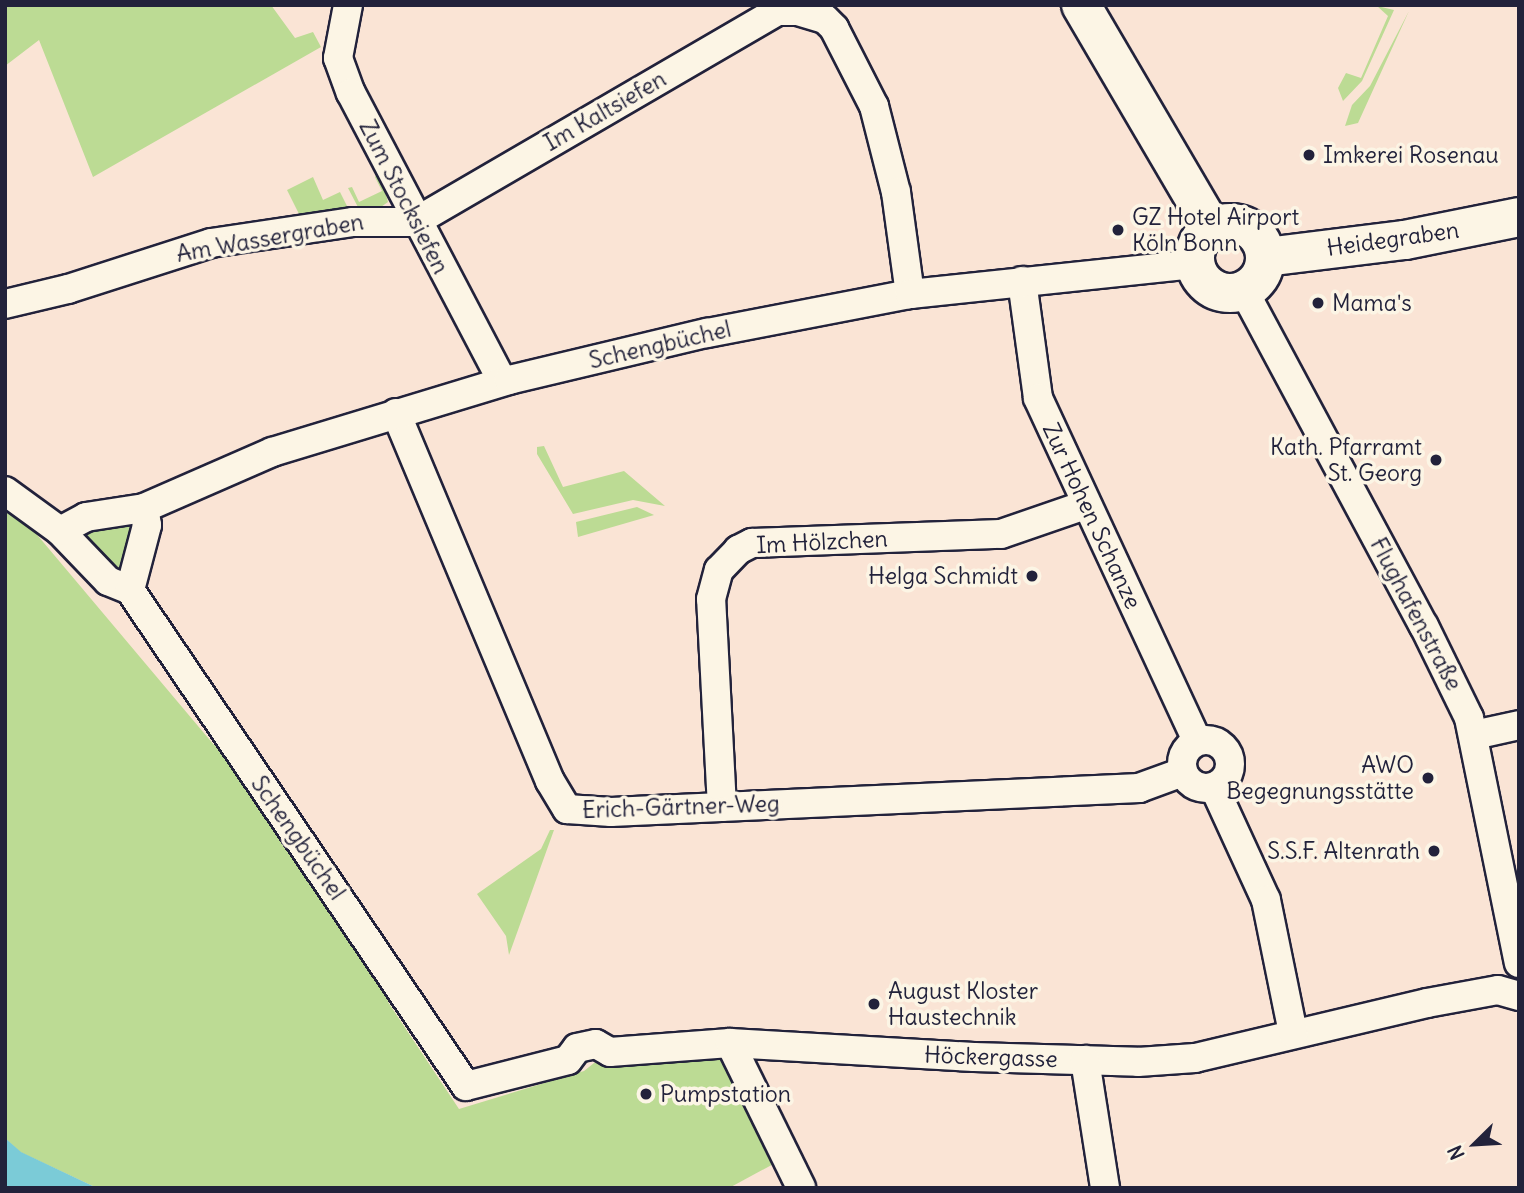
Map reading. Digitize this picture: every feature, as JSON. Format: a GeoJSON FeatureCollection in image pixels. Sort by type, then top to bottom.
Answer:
{"type":"FeatureCollection","features":[{"type":"Feature","properties":{"kind":"main road"},"geometry":{"type":"LineString","coordinates":[[1081,5],[1212,228]]}},
{"type":"Feature","properties":{"kind":"main road","name":"Heidegraben"},"geometry":{"type":"LineString","coordinates":[[1266,257],[1405,240],[1519,217]]}},
{"type":"Feature","properties":{"kind":"main road"},"geometry":{"type":"LineString","coordinates":[[1233,223],[1253,231],[1266,257],[1264,271],[1244,291],[1232,293],[1209,286],[1196,264],[1198,245],[1212,228],[1233,223]]}},
{"type":"Feature","properties":{"kind":"street","name":"Zum Stocksiefen"},"geometry":{"type":"LineString","coordinates":[[348,5],[338,58],[415,222],[502,381]]}},
{"type":"Feature","properties":{"kind":"street","name":"Im Kaltsiefen"},"geometry":{"type":"LineString","coordinates":[[415,222],[778,12],[804,8],[825,19],[834,28],[874,106],[896,192],[909,293]]}},
{"type":"Feature","properties":{"kind":"street","name":"Am Wassergraben"},"geometry":{"type":"LineString","coordinates":[[5,303],[68,289],[211,243],[353,222],[415,222]]}},
{"type":"Feature","properties":{"kind":"street","name":"Schengbüchel"},"geometry":{"type":"LineString","coordinates":[[60,531],[86,517],[144,508],[221,471],[502,381],[708,333],[909,293],[1196,264]]}},
{"type":"Feature","properties":{"kind":"street","name":"Zur Hohen Schanze"},"geometry":{"type":"LineString","coordinates":[[1022,281],[1038,398],[1085,505],[1197,741]]}},
{"type":"Feature","properties":{"kind":"street","name":"Flughafenstraße"},"geometry":{"type":"LineString","coordinates":[[1244,291],[1424,625],[1474,734],[1519,963]]}},
{"type":"Feature","properties":{"kind":"street","name":"Erich-Gärtner-Weg"},"geometry":{"type":"LineString","coordinates":[[396,413],[550,781],[566,809],[578,813],[1139,788],[1184,772]]}},
{"type":"Feature","properties":{"kind":"street","name":"Schengbüchel"},"geometry":{"type":"LineString","coordinates":[[5,491],[60,531],[108,581],[130,590],[466,1086]]}},
{"type":"Feature","properties":{"kind":"street","name":"Im Hölzchen"},"geometry":{"type":"LineString","coordinates":[[722,807],[711,599],[719,570],[738,550],[752,543],[1001,534],[1085,505]]}},
{"type":"Feature","properties":{"kind":"street"},"geometry":{"type":"LineString","coordinates":[[130,590],[147,526],[144,508]]}},
{"type":"Feature","properties":{"kind":"street"},"geometry":{"type":"LineString","coordinates":[[1474,734],[1519,725]]}},
{"type":"Feature","properties":{"kind":"street"},"geometry":{"type":"LineString","coordinates":[[1197,741],[1217,742],[1230,758],[1228,773],[1214,787],[1197,786],[1184,772],[1182,757],[1197,741]]}},
{"type":"Feature","properties":{"kind":"street"},"geometry":{"type":"LineString","coordinates":[[1214,787],[1266,900],[1293,1033]]}},
{"type":"Feature","properties":{"kind":"street","name":"Höckergasse"},"geometry":{"type":"LineString","coordinates":[[466,1086],[568,1060],[578,1048],[596,1044],[610,1052],[730,1044],[1085,1060],[1195,1058],[1293,1033],[1498,990],[1519,996]]}},
{"type":"Feature","properties":{"kind":"street"},"geometry":{"type":"LineString","coordinates":[[730,1044],[801,1187]]}},
{"type":"Feature","properties":{"kind":"street"},"geometry":{"type":"LineString","coordinates":[[1085,1060],[1105,1188]]}},
{"type":"Feature","properties":{"kind":"green space"},"geometry":{"type":"Polygon","coordinates":[[[5,5],[271,5],[295,38],[313,32],[321,47],[93,177],[39,40],[5,66],[5,5]]]}},
{"type":"Feature","properties":{"kind":"green space"},"geometry":{"type":"Polygon","coordinates":[[[1377,6],[1394,10],[1362,81],[1343,101],[1338,88],[1346,73],[1361,78],[1388,16],[1377,6]]]}},
{"type":"Feature","properties":{"kind":"green space"},"geometry":{"type":"Polygon","coordinates":[[[1409,11],[1358,123],[1345,126],[1352,105],[1370,86],[1409,11]]]}},
{"type":"Feature","properties":{"kind":"green space"},"geometry":{"type":"Polygon","coordinates":[[[379,170],[388,202],[378,209],[360,211],[348,188],[352,187],[359,202],[382,191],[375,177],[379,170]]]}},
{"type":"Feature","properties":{"kind":"green space"},"geometry":{"type":"Polygon","coordinates":[[[313,177],[323,200],[340,192],[350,212],[300,216],[287,190],[313,177]]]}},
{"type":"Feature","properties":{"kind":"green space"},"geometry":{"type":"Polygon","coordinates":[[[544,446],[563,487],[624,471],[665,506],[633,500],[573,514],[537,454],[537,447],[544,446]]]}},
{"type":"Feature","properties":{"kind":"green space"},"geometry":{"type":"Polygon","coordinates":[[[5,504],[12,505],[214,745],[231,748],[392,986],[388,1002],[459,1109],[584,1071],[594,1063],[721,1051],[779,1161],[729,1188],[97,1188],[20,1152],[5,1138],[5,504]]]}},
{"type":"Feature","properties":{"kind":"green space"},"geometry":{"type":"Polygon","coordinates":[[[637,507],[654,515],[578,537],[576,522],[637,507]]]}},
{"type":"Feature","properties":{"kind":"green space"},"geometry":{"type":"Polygon","coordinates":[[[123,519],[133,526],[126,568],[111,573],[83,534],[123,519]]]}},
{"type":"Feature","properties":{"kind":"green space"},"geometry":{"type":"Polygon","coordinates":[[[550,830],[554,830],[509,955],[506,936],[477,894],[541,849],[550,830]]]}},
{"type":"Feature","properties":{"kind":"water"},"geometry":{"type":"Polygon","coordinates":[[[5,1138],[21,1152],[97,1188],[5,1188],[5,1138]]]}},
{"type":"Feature","properties":{"kind":"place","name":"Imkerei Rosenau"},"geometry":{"type":"Point","coordinates":[1309,155]}},
{"type":"Feature","properties":{"kind":"place","name":"GZ Hotel Airport Köln Bonn"},"geometry":{"type":"Point","coordinates":[1118,230]}},
{"type":"Feature","properties":{"kind":"place","name":"Mama's"},"geometry":{"type":"Point","coordinates":[1318,303]}},
{"type":"Feature","properties":{"kind":"place","name":"Kath. Pfarramt St. Georg"},"geometry":{"type":"Point","coordinates":[1436,460]}},
{"type":"Feature","properties":{"kind":"place","name":"Helga Schmidt"},"geometry":{"type":"Point","coordinates":[1032,576]}},
{"type":"Feature","properties":{"kind":"place","name":"AWO Begegnungsstätte"},"geometry":{"type":"Point","coordinates":[1428,778]}},
{"type":"Feature","properties":{"kind":"place","name":"S.S.F. Altenrath"},"geometry":{"type":"Point","coordinates":[1434,851]}},
{"type":"Feature","properties":{"kind":"place","name":"August Kloster Haustechnik"},"geometry":{"type":"Point","coordinates":[874,1004]}},
{"type":"Feature","properties":{"kind":"place","name":"Pumpstation"},"geometry":{"type":"Point","coordinates":[646,1094]}}]}
